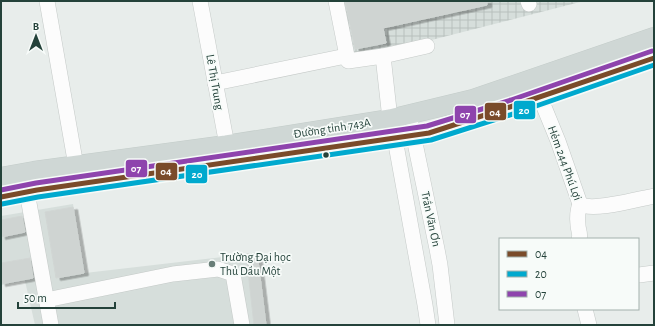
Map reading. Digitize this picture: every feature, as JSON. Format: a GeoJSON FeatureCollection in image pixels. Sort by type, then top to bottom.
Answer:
{"type":"FeatureCollection","features":[{"type":"Feature","properties":{"kind":"main road","name":"Đường tỉnh 743A"},"geometry":{"type":"LineString","coordinates":[[1,197],[228,154],[390,119],[473,99],[654,37]]}},
{"type":"Feature","properties":{"kind":"main road","name":"Đường tỉnh 743A"},"geometry":{"type":"LineString","coordinates":[[1,177],[76,166],[395,139],[428,134],[477,119],[654,58]]}},
{"type":"Feature","properties":{"kind":"street"},"geometry":{"type":"LineString","coordinates":[[47,1],[76,166]]}},
{"type":"Feature","properties":{"kind":"street","name":"Lê Thị Trung"},"geometry":{"type":"LineString","coordinates":[[200,1],[228,154]]}},
{"type":"Feature","properties":{"kind":"street"},"geometry":{"type":"LineString","coordinates":[[336,1],[348,61],[383,56],[427,46]]}},
{"type":"Feature","properties":{"kind":"street"},"geometry":{"type":"LineString","coordinates":[[215,83],[346,56]]}},
{"type":"Feature","properties":{"kind":"street","name":"Trần Văn Ơn"},"geometry":{"type":"LineString","coordinates":[[383,56],[390,119],[395,139],[428,325]]}},
{"type":"Feature","properties":{"kind":"street","name":"Hẻm 244 Phú Lợi"},"geometry":{"type":"LineString","coordinates":[[540,97],[558,141],[580,204],[583,207],[597,207],[654,196]]}},
{"type":"Feature","properties":{"kind":"street","name":"Trần Văn Ơn"},"geometry":{"type":"LineString","coordinates":[[409,114],[440,265],[447,325]]}},
{"type":"Feature","properties":{"kind":"street"},"geometry":{"type":"LineString","coordinates":[[27,192],[51,325]]}},
{"type":"Feature","properties":{"kind":"street"},"geometry":{"type":"LineString","coordinates":[[579,238],[577,212],[580,204]]}},
{"type":"Feature","properties":{"kind":"street"},"geometry":{"type":"LineString","coordinates":[[46,300],[173,274],[218,269],[233,274],[242,325]]}},
{"type":"Feature","properties":{"kind":"street"},"geometry":{"type":"LineString","coordinates":[[639,275],[654,273]]}},
{"type":"Feature","properties":{"kind":"street"},"geometry":{"type":"LineString","coordinates":[[585,310],[589,325]]}},
{"type":"Feature","properties":{"kind":"shaded area"},"geometry":{"type":"Polygon","coordinates":[[[342,1],[584,1],[353,60],[342,1]]]}},
{"type":"Feature","properties":{"kind":"shaded area","name":"Trường Đại học Thủ Dầu Một"},"geometry":{"type":"Polygon","coordinates":[[[73,204],[85,273],[257,253],[267,325],[35,325],[25,281],[1,285],[1,216],[73,204]]]}},
{"type":"Feature","properties":{"kind":"building"},"geometry":{"type":"Polygon","coordinates":[[[345,1],[487,1],[487,5],[383,28],[386,43],[355,49],[345,1]]]}},
{"type":"Feature","properties":{"kind":"building"},"geometry":{"type":"Polygon","coordinates":[[[73,207],[84,273],[56,278],[45,212],[73,207]]]}},
{"type":"Feature","properties":{"kind":"building"},"geometry":{"type":"Polygon","coordinates":[[[22,216],[25,232],[1,237],[1,220],[22,216]]]}},
{"type":"Feature","properties":{"kind":"building"},"geometry":{"type":"Polygon","coordinates":[[[257,253],[266,325],[254,325],[246,254],[257,253]]]}},
{"type":"Feature","properties":{"kind":"building"},"geometry":{"type":"Polygon","coordinates":[[[30,258],[33,278],[1,284],[1,263],[30,258]]]}},
{"type":"Feature","properties":{"kind":"transit line","name":"07"},"geometry":{"type":"LineString","coordinates":[[1,190],[36,183],[427,126],[511,100],[652,51]]}},
{"type":"Feature","properties":{"kind":"transit line","name":"04"},"geometry":{"type":"LineString","coordinates":[[1,197],[37,190],[429,133],[654,58]]}},
{"type":"Feature","properties":{"kind":"transit line","name":"20"},"geometry":{"type":"LineString","coordinates":[[2,204],[38,197],[431,140],[516,113],[654,65]]}},
{"type":"Feature","properties":{"kind":"place","name":"Trường Đại học Thủ Dầu Một"},"geometry":{"type":"Point","coordinates":[212,264]}}]}
